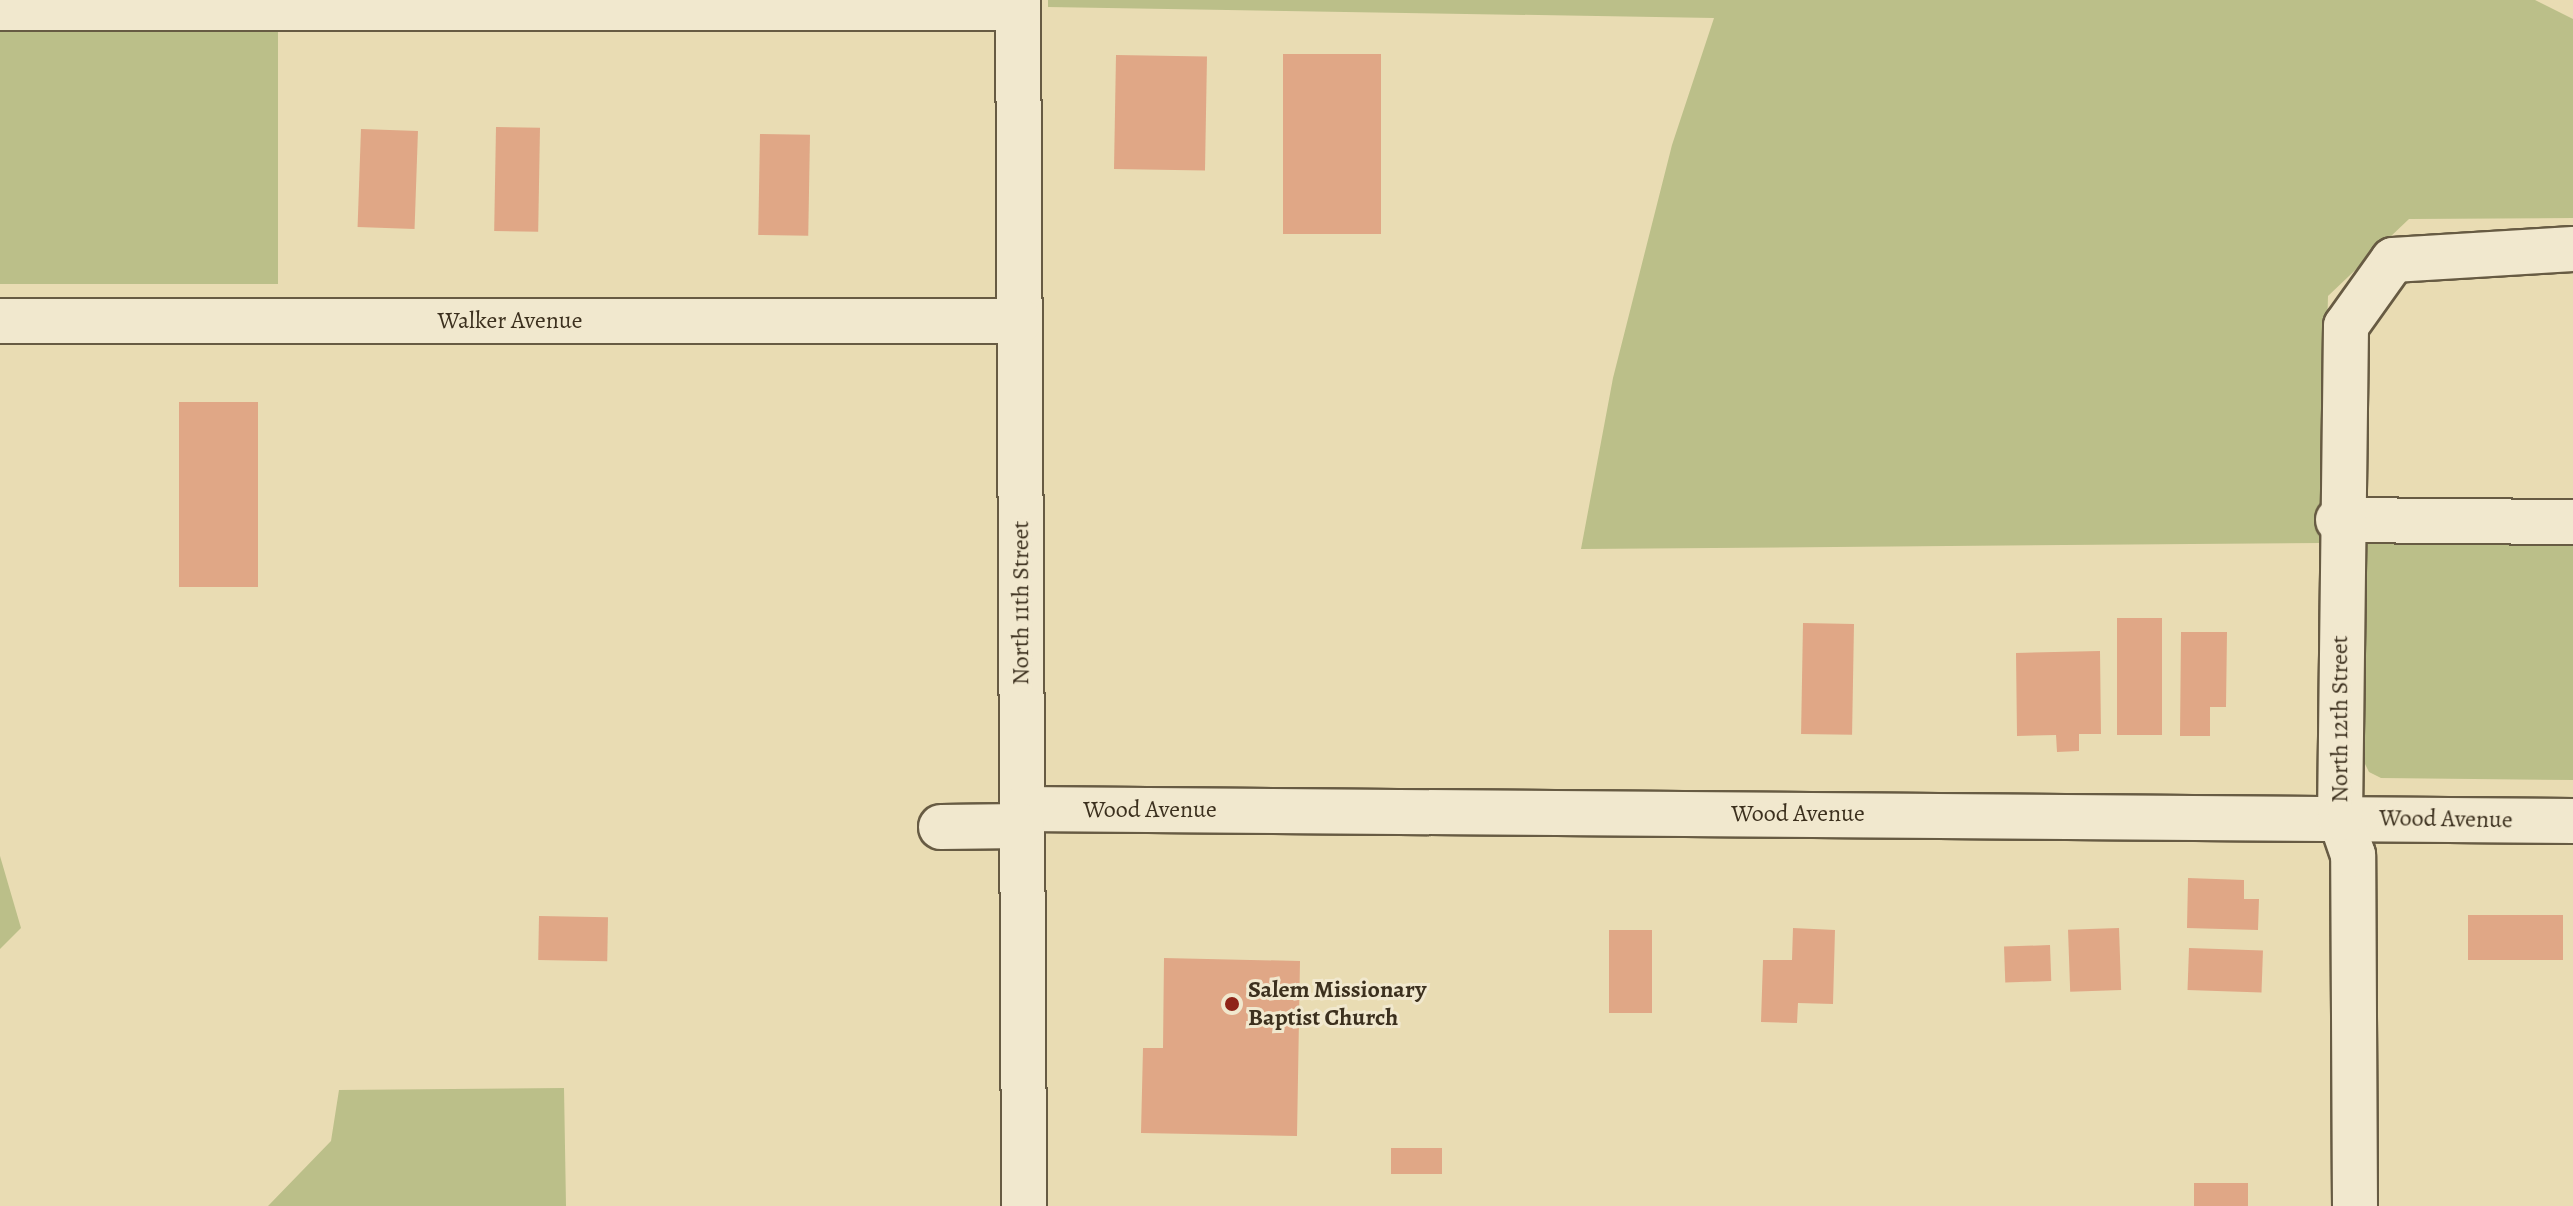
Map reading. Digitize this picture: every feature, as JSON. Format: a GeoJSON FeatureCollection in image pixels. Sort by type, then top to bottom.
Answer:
{"type":"FeatureCollection","features":[{"type":"Feature","properties":{"kind":"street"},"geometry":{"type":"LineString","coordinates":[[0,8],[1018,4]]}},
{"type":"Feature","properties":{"kind":"street","name":"North 11th Street"},"geometry":{"type":"LineString","coordinates":[[1018,4],[1024,1206]]}},
{"type":"Feature","properties":{"kind":"street","name":"North 12th Street"},"geometry":{"type":"LineString","coordinates":[[2355,1206],[2353,855],[2340,818],[2338,520],[2346,326],[2393,260],[2573,249]]}},
{"type":"Feature","properties":{"kind":"street","name":"Walker Avenue"},"geometry":{"type":"LineString","coordinates":[[0,321],[1020,321]]}},
{"type":"Feature","properties":{"kind":"street"},"geometry":{"type":"LineString","coordinates":[[2338,520],[2573,522]]}},
{"type":"Feature","properties":{"kind":"street","name":"Wood Avenue"},"geometry":{"type":"LineString","coordinates":[[941,827],[1022,818],[2340,818],[2573,821]]}},
{"type":"Feature","properties":{"kind":"green space"},"geometry":{"type":"Polygon","coordinates":[[[1048,0],[2535,0],[2573,19],[2573,218],[2409,219],[2328,296],[2321,543],[1581,549],[1613,378],[1672,145],[1714,18],[1048,7],[1048,0]]]}},
{"type":"Feature","properties":{"kind":"green space"},"geometry":{"type":"Polygon","coordinates":[[[0,20],[278,20],[278,284],[0,284],[0,20]]]}},
{"type":"Feature","properties":{"kind":"green space"},"geometry":{"type":"Polygon","coordinates":[[[2573,534],[2573,780],[2381,778],[2369,772],[2362,758],[2364,536],[2573,534]]]}},
{"type":"Feature","properties":{"kind":"green space"},"geometry":{"type":"Polygon","coordinates":[[[0,856],[21,928],[0,949],[0,856]]]}},
{"type":"Feature","properties":{"kind":"green space"},"geometry":{"type":"Polygon","coordinates":[[[564,1088],[566,1206],[268,1206],[331,1141],[339,1090],[564,1088]]]}},
{"type":"Feature","properties":{"kind":"building"},"geometry":{"type":"Polygon","coordinates":[[[1283,54],[1381,54],[1381,234],[1283,234],[1283,54]]]}},
{"type":"Feature","properties":{"kind":"building"},"geometry":{"type":"Polygon","coordinates":[[[1116,55],[1207,57],[1205,171],[1114,169],[1116,55]]]}},
{"type":"Feature","properties":{"kind":"building"},"geometry":{"type":"Polygon","coordinates":[[[496,127],[540,128],[538,232],[494,231],[496,127]]]}},
{"type":"Feature","properties":{"kind":"building"},"geometry":{"type":"Polygon","coordinates":[[[361,129],[418,131],[415,229],[358,227],[361,129]]]}},
{"type":"Feature","properties":{"kind":"building"},"geometry":{"type":"Polygon","coordinates":[[[760,134],[810,135],[808,236],[758,235],[760,134]]]}},
{"type":"Feature","properties":{"kind":"building"},"geometry":{"type":"Polygon","coordinates":[[[179,402],[258,402],[258,587],[179,587],[179,402]]]}},
{"type":"Feature","properties":{"kind":"building"},"geometry":{"type":"Polygon","coordinates":[[[2117,618],[2162,618],[2162,735],[2117,735],[2117,618]]]}},
{"type":"Feature","properties":{"kind":"building"},"geometry":{"type":"Polygon","coordinates":[[[1803,623],[1854,624],[1852,735],[1801,734],[1803,623]]]}},
{"type":"Feature","properties":{"kind":"building"},"geometry":{"type":"Polygon","coordinates":[[[2181,632],[2227,632],[2226,707],[2210,707],[2210,736],[2180,736],[2181,632]]]}},
{"type":"Feature","properties":{"kind":"building"},"geometry":{"type":"Polygon","coordinates":[[[2100,651],[2101,734],[2079,734],[2079,751],[2057,752],[2056,735],[2017,736],[2016,653],[2100,651]]]}},
{"type":"Feature","properties":{"kind":"building"},"geometry":{"type":"Polygon","coordinates":[[[2188,878],[2244,880],[2244,899],[2259,899],[2258,930],[2187,928],[2188,878]]]}},
{"type":"Feature","properties":{"kind":"building"},"geometry":{"type":"Polygon","coordinates":[[[2468,915],[2563,915],[2563,960],[2468,960],[2468,915]]]}},
{"type":"Feature","properties":{"kind":"building"},"geometry":{"type":"Polygon","coordinates":[[[539,916],[608,917],[607,961],[538,960],[539,916]]]}},
{"type":"Feature","properties":{"kind":"building"},"geometry":{"type":"Polygon","coordinates":[[[1793,928],[1835,930],[1833,1004],[1798,1003],[1797,1023],[1761,1022],[1763,960],[1792,960],[1793,928]]]}},
{"type":"Feature","properties":{"kind":"building"},"geometry":{"type":"Polygon","coordinates":[[[2119,928],[2121,990],[2070,992],[2068,930],[2119,928]]]}},
{"type":"Feature","properties":{"kind":"building"},"geometry":{"type":"Polygon","coordinates":[[[1609,930],[1652,930],[1652,1013],[1609,1013],[1609,930]]]}},
{"type":"Feature","properties":{"kind":"building"},"geometry":{"type":"Polygon","coordinates":[[[2050,945],[2051,981],[2005,983],[2004,947],[2050,945]]]}},
{"type":"Feature","properties":{"kind":"building"},"geometry":{"type":"Polygon","coordinates":[[[2189,948],[2263,951],[2261,993],[2188,990],[2189,948]]]}},
{"type":"Feature","properties":{"kind":"building","name":"Salem Missionary Baptist Church"},"geometry":{"type":"Polygon","coordinates":[[[1164,958],[1300,961],[1297,1136],[1141,1133],[1143,1048],[1163,1048],[1164,958]]]}},
{"type":"Feature","properties":{"kind":"building"},"geometry":{"type":"Polygon","coordinates":[[[1391,1148],[1442,1148],[1442,1174],[1391,1174],[1391,1148]]]}},
{"type":"Feature","properties":{"kind":"building"},"geometry":{"type":"Polygon","coordinates":[[[2194,1183],[2248,1183],[2248,1206],[2194,1206],[2194,1183]]]}},
{"type":"Feature","properties":{"kind":"place","name":"Salem Missionary Baptist Church"},"geometry":{"type":"Point","coordinates":[1232,1004]}}]}
